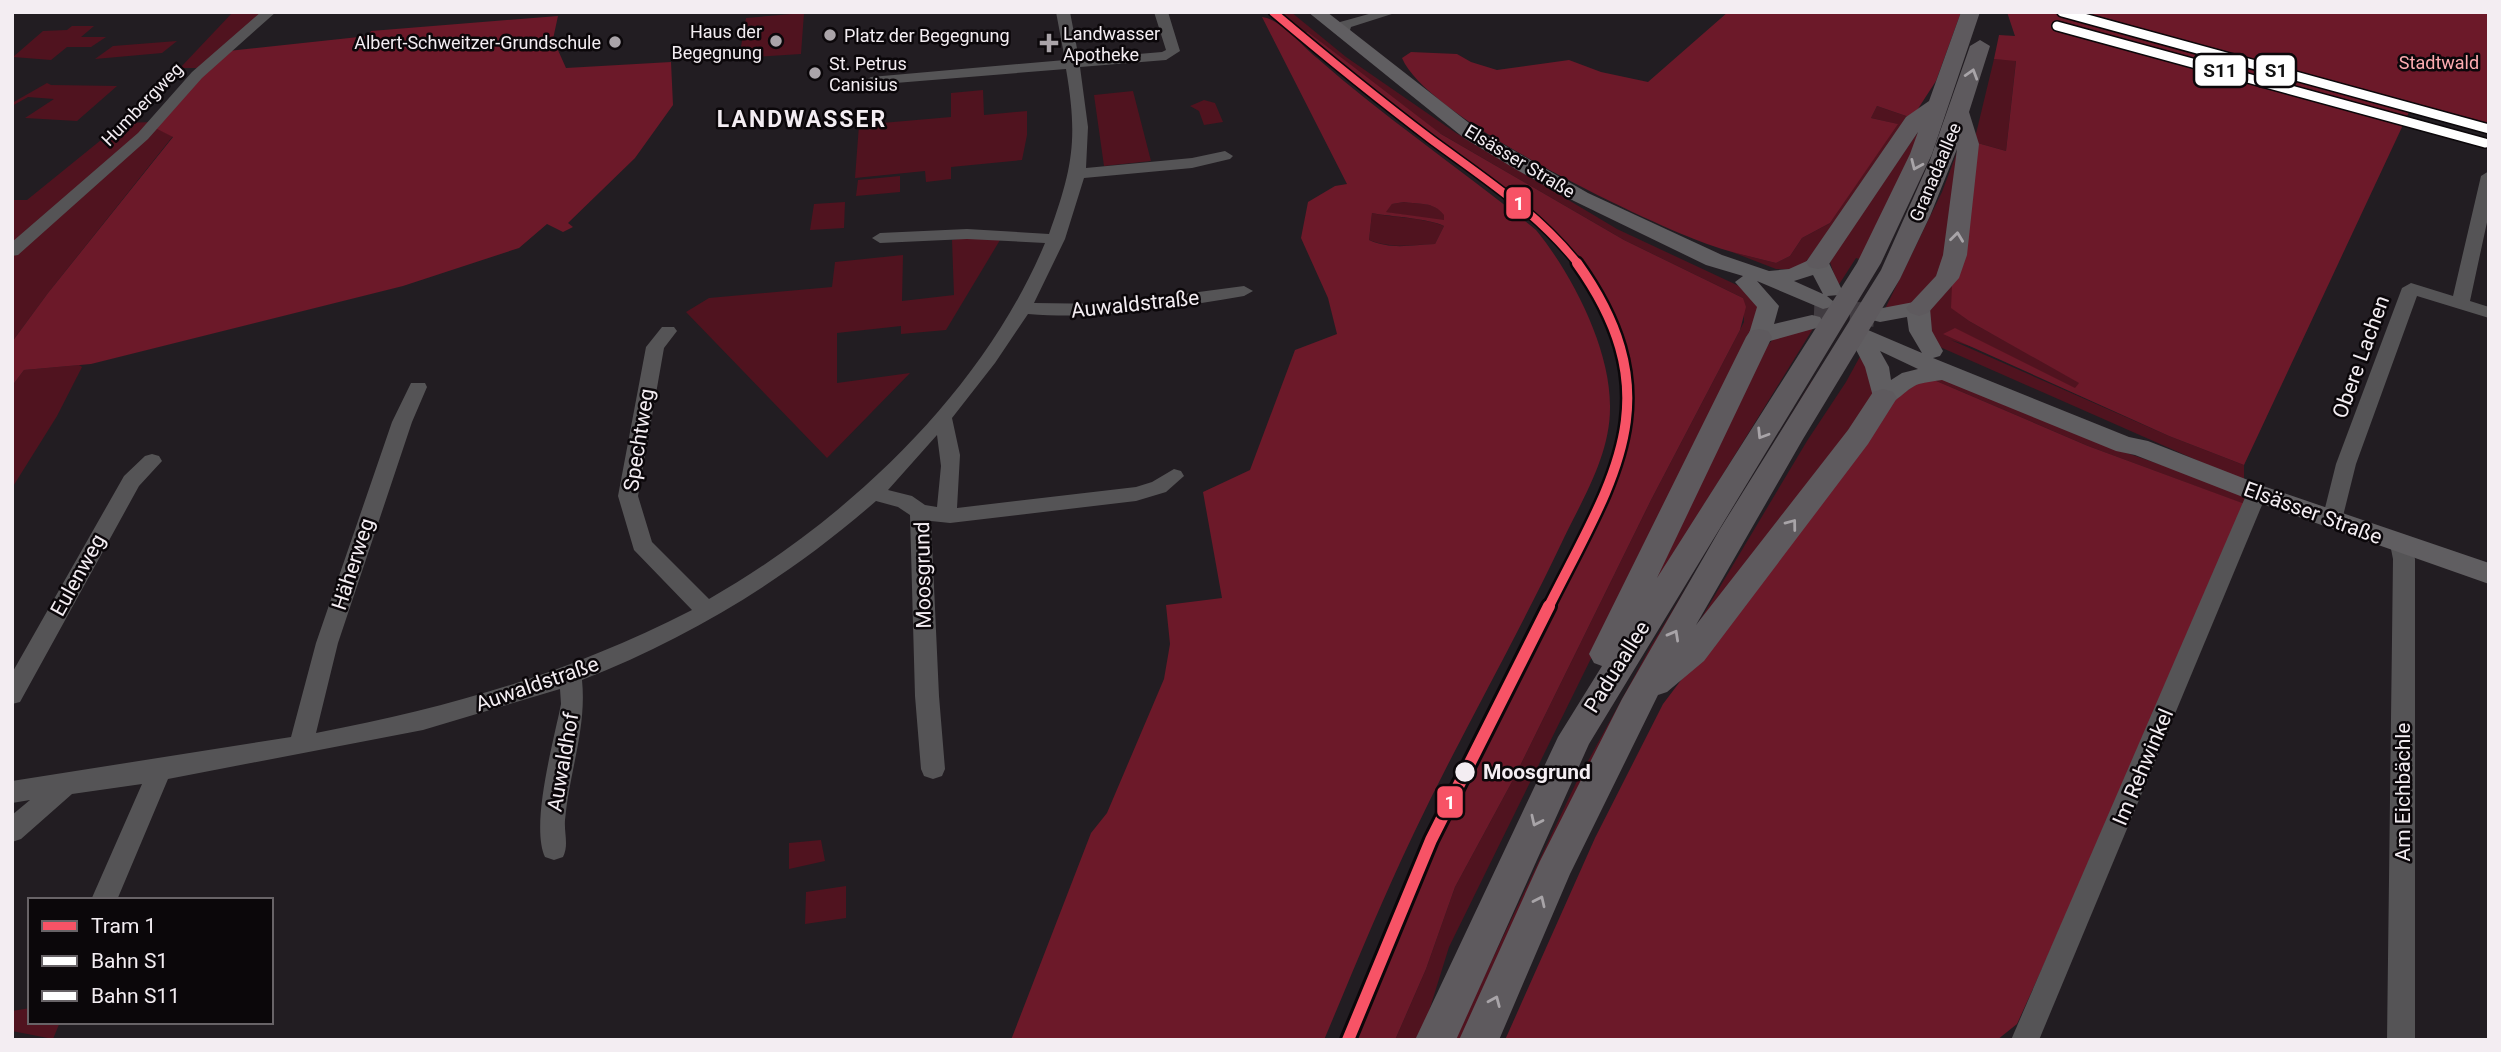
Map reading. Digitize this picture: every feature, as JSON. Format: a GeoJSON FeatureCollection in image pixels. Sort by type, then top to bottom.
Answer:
{"type":"FeatureCollection","features":[{"type":"Feature","properties":{"kind":"highway","name":"Granadaallee"},"geometry":{"type":"LineString","coordinates":[[1951,106],[1971,12]]}},
{"type":"Feature","properties":{"kind":"highway","name":"Granadaallee"},"geometry":{"type":"LineString","coordinates":[[1851,322],[1881,268],[1991,12]]}},
{"type":"Feature","properties":{"kind":"highway"},"geometry":{"type":"LineString","coordinates":[[1818,262],[1914,122],[1951,106],[1968,144],[1955,255],[1947,278],[1919,308]]}},
{"type":"Feature","properties":{"kind":"highway","name":"Paduaallee"},"geometry":{"type":"LineString","coordinates":[[1435,1040],[1575,737],[1851,322]]}},
{"type":"Feature","properties":{"kind":"highway"},"geometry":{"type":"LineString","coordinates":[[1575,737],[1603,659],[1759,337]]}},
{"type":"Feature","properties":{"kind":"highway","name":"Paduaallee"},"geometry":{"type":"LineString","coordinates":[[1479,1040],[1511,962],[1641,694],[1693,602],[1810,380]]}},
{"type":"Feature","properties":{"kind":"highway"},"geometry":{"type":"LineString","coordinates":[[1641,694],[1693,652],[1850,448],[1883,398]]}},
{"type":"Feature","properties":{"kind":"main road","name":"Elsässer Straße"},"geometry":{"type":"LineString","coordinates":[[1315,13],[1325,26],[1340,25],[1367,33],[1471,134],[1581,197],[1714,260],[2125,445],[2140,447],[2257,493],[2489,574]]}},
{"type":"Feature","properties":{"kind":"main road"},"geometry":{"type":"LineString","coordinates":[[1759,337],[1768,306],[1757,279],[1806,272],[1818,262],[1851,322],[1877,367],[1883,398],[1938,361],[1920,331],[1917,319],[1919,308],[1851,322],[1793,325],[1759,337]]}},
{"type":"Feature","properties":{"kind":"street","name":"Humbergweg"},"geometry":{"type":"LineString","coordinates":[[12,251],[143,136],[197,75],[269,12]]}},
{"type":"Feature","properties":{"kind":"street","name":"Auwaldstraße"},"geometry":{"type":"LineString","coordinates":[[12,792],[159,772],[301,745],[443,716],[509,697],[641,646],[772,572],[872,493],[942,417],[988,361],[1025,308],[1057,239],[1077,174],[1081,145],[1073,64],[1062,12]]}},
{"type":"Feature","properties":{"kind":"street"},"geometry":{"type":"LineString","coordinates":[[871,81],[1166,56],[1171,54],[1161,12]]}},
{"type":"Feature","properties":{"kind":"street"},"geometry":{"type":"LineString","coordinates":[[1340,25],[1367,33],[1389,13]]}},
{"type":"Feature","properties":{"kind":"street"},"geometry":{"type":"LineString","coordinates":[[1077,174],[1210,161],[1225,156]]}},
{"type":"Feature","properties":{"kind":"street"},"geometry":{"type":"LineString","coordinates":[[2460,304],[2484,217],[2489,176]]}},
{"type":"Feature","properties":{"kind":"street"},"geometry":{"type":"LineString","coordinates":[[880,238],[967,233],[1057,239]]}},
{"type":"Feature","properties":{"kind":"street","name":"Obere Lachen"},"geometry":{"type":"LineString","coordinates":[[2332,520],[2346,464],[2411,288],[2489,313]]}},
{"type":"Feature","properties":{"kind":"street","name":"Auwaldstraße"},"geometry":{"type":"LineString","coordinates":[[1025,308],[1077,313],[1191,301],[1244,291]]}},
{"type":"Feature","properties":{"kind":"street","name":"Spechtweg"},"geometry":{"type":"LineString","coordinates":[[668,331],[655,347],[628,496],[642,545],[706,610]]}},
{"type":"Feature","properties":{"kind":"street","name":"Häherweg"},"geometry":{"type":"LineString","coordinates":[[301,745],[327,643],[402,422],[418,387]]}},
{"type":"Feature","properties":{"kind":"street"},"geometry":{"type":"LineString","coordinates":[[942,417],[952,459],[953,477],[947,516]]}},
{"type":"Feature","properties":{"kind":"street","name":"Eulenweg"},"geometry":{"type":"LineString","coordinates":[[12,695],[125,491],[131,481],[152,461]]}},
{"type":"Feature","properties":{"kind":"street","name":"Moosgrund"},"geometry":{"type":"LineString","coordinates":[[933,769],[927,696],[920,512],[947,516],[1136,494],[1159,487],[1174,476]]}},
{"type":"Feature","properties":{"kind":"street"},"geometry":{"type":"LineString","coordinates":[[872,493],[905,501],[920,512]]}},
{"type":"Feature","properties":{"kind":"street","name":"Im Rehwinkel"},"geometry":{"type":"LineString","coordinates":[[2025,1040],[2257,493]]}},
{"type":"Feature","properties":{"kind":"street","name":"Am Eichbächle"},"geometry":{"type":"LineString","coordinates":[[2401,1040],[2402,544]]}},
{"type":"Feature","properties":{"kind":"street","name":"Auwaldhof"},"geometry":{"type":"LineString","coordinates":[[554,849],[552,822],[573,704],[570,675]]}},
{"type":"Feature","properties":{"kind":"street"},"geometry":{"type":"LineString","coordinates":[[105,898],[159,772]]}},
{"type":"Feature","properties":{"kind":"street"},"geometry":{"type":"LineString","coordinates":[[12,831],[64,786]]}},
{"type":"Feature","properties":{"kind":"shaded area"},"geometry":{"type":"Polygon","coordinates":[[[233,12],[263,12],[200,68],[180,68],[233,12]]]}},
{"type":"Feature","properties":{"kind":"shaded area"},"geometry":{"type":"Polygon","coordinates":[[[1277,12],[1291,12],[1346,57],[1456,133],[1617,229],[1739,286],[1762,311],[1449,947],[1420,1040],[1395,1040],[1426,969],[1455,887],[1514,778],[1651,500],[1744,322],[1743,298],[1624,240],[1429,127],[1308,32],[1303,33],[1277,12]]]}},
{"type":"Feature","properties":{"kind":"shaded area"},"geometry":{"type":"Polygon","coordinates":[[[804,13],[801,54],[739,58],[746,18],[804,13]]]}},
{"type":"Feature","properties":{"kind":"shaded area"},"geometry":{"type":"Polygon","coordinates":[[[72,26],[94,26],[81,37],[106,37],[91,47],[67,47],[51,60],[13,57],[43,31],[67,30],[72,26]]]}},
{"type":"Feature","properties":{"kind":"shaded area"},"geometry":{"type":"Polygon","coordinates":[[[177,41],[162,53],[95,59],[113,46],[177,41]]]}},
{"type":"Feature","properties":{"kind":"shaded area"},"geometry":{"type":"Polygon","coordinates":[[[1994,59],[2016,60],[2006,151],[1974,142],[1994,59]]]}},
{"type":"Feature","properties":{"kind":"shaded area"},"geometry":{"type":"Polygon","coordinates":[[[47,83],[117,86],[77,121],[25,118],[54,99],[28,97],[12,106],[12,103],[47,83]]]}},
{"type":"Feature","properties":{"kind":"shaded area"},"geometry":{"type":"Polygon","coordinates":[[[983,90],[984,115],[1027,111],[1027,135],[1022,160],[951,167],[951,179],[926,182],[925,171],[855,178],[859,125],[951,117],[951,93],[983,90]]]}},
{"type":"Feature","properties":{"kind":"shaded area"},"geometry":{"type":"Polygon","coordinates":[[[1133,91],[1151,161],[1104,166],[1094,95],[1133,91]]]}},
{"type":"Feature","properties":{"kind":"shaded area"},"geometry":{"type":"Polygon","coordinates":[[[1204,100],[1215,103],[1223,122],[1204,125],[1199,111],[1190,106],[1204,100]]]}},
{"type":"Feature","properties":{"kind":"shaded area"},"geometry":{"type":"Polygon","coordinates":[[[1877,106],[1912,118],[1800,270],[1776,269],[1732,252],[1776,263],[1790,256],[1802,238],[1830,223],[1897,124],[1871,118],[1877,106]]]}},
{"type":"Feature","properties":{"kind":"shaded area"},"geometry":{"type":"Polygon","coordinates":[[[1926,121],[1862,260],[1856,258],[1838,286],[1829,259],[1926,121]]]}},
{"type":"Feature","properties":{"kind":"shaded area"},"geometry":{"type":"Polygon","coordinates":[[[153,122],[12,247],[12,200],[27,200],[122,123],[153,122]]]}},
{"type":"Feature","properties":{"kind":"shaded area"},"geometry":{"type":"Polygon","coordinates":[[[155,128],[173,136],[12,342],[12,255],[155,128]]]}},
{"type":"Feature","properties":{"kind":"shaded area"},"geometry":{"type":"Polygon","coordinates":[[[1959,147],[1944,268],[1911,304],[1885,309],[1942,192],[1959,147]]]}},
{"type":"Feature","properties":{"kind":"shaded area"},"geometry":{"type":"Polygon","coordinates":[[[900,176],[900,192],[856,196],[858,180],[900,176]]]}},
{"type":"Feature","properties":{"kind":"shaded area"},"geometry":{"type":"Polygon","coordinates":[[[845,202],[844,228],[810,230],[814,204],[845,202]]]}},
{"type":"Feature","properties":{"kind":"shaded area"},"geometry":{"type":"Polygon","coordinates":[[[1404,202],[1436,207],[1445,215],[1444,221],[1385,212],[1392,204],[1404,202]]]}},
{"type":"Feature","properties":{"kind":"shaded area"},"geometry":{"type":"Polygon","coordinates":[[[1372,213],[1444,226],[1435,244],[1386,245],[1369,240],[1372,213]]]}},
{"type":"Feature","properties":{"kind":"shaded area"},"geometry":{"type":"Polygon","coordinates":[[[952,240],[1000,240],[946,330],[901,334],[901,326],[837,333],[837,383],[910,373],[827,458],[686,312],[709,298],[832,287],[835,262],[903,255],[902,301],[954,295],[952,240]]]}},
{"type":"Feature","properties":{"kind":"shaded area"},"geometry":{"type":"Polygon","coordinates":[[[1952,285],[1952,308],[1969,321],[2080,383],[2075,389],[2025,364],[1951,340],[2169,436],[2244,465],[2244,481],[1940,347],[1933,341],[1928,312],[1952,285]]]}},
{"type":"Feature","properties":{"kind":"shaded area"},"geometry":{"type":"Polygon","coordinates":[[[1814,327],[1652,589],[1757,358],[1774,338],[1814,327]]]}},
{"type":"Feature","properties":{"kind":"shaded area"},"geometry":{"type":"Polygon","coordinates":[[[1863,351],[1875,380],[1871,404],[1693,632],[1807,441],[1846,382],[1863,351]]]}},
{"type":"Feature","properties":{"kind":"shaded area"},"geometry":{"type":"Polygon","coordinates":[[[79,365],[82,367],[57,416],[12,488],[12,386],[24,370],[79,365]]]}},
{"type":"Feature","properties":{"kind":"shaded area"},"geometry":{"type":"Polygon","coordinates":[[[1927,377],[1938,377],[2121,451],[2232,489],[2245,495],[2244,504],[2088,446],[1927,377]]]}},
{"type":"Feature","properties":{"kind":"shaded area"},"geometry":{"type":"Polygon","coordinates":[[[1812,381],[1819,383],[1464,1040],[1454,1040],[1576,783],[1651,646],[1812,381]]]}},
{"type":"Feature","properties":{"kind":"shaded area"},"geometry":{"type":"Polygon","coordinates":[[[821,840],[825,861],[789,869],[789,843],[821,840]]]}},
{"type":"Feature","properties":{"kind":"shaded area"},"geometry":{"type":"Polygon","coordinates":[[[846,886],[846,918],[805,924],[806,892],[846,886]]]}},
{"type":"Feature","properties":{"kind":"shaded area"},"geometry":{"type":"Polygon","coordinates":[[[28,1008],[28,1024],[59,1024],[53,1039],[12,1031],[12,1011],[28,1008]]]}},
{"type":"Feature","properties":{"kind":"green space"},"geometry":{"type":"Polygon","coordinates":[[[1728,12],[1961,12],[1936,81],[1912,118],[1877,106],[1871,118],[1898,124],[1830,223],[1802,238],[1790,256],[1776,263],[1724,250],[1694,239],[1625,208],[1534,161],[1449,108],[1419,82],[1402,58],[1411,52],[1457,54],[1471,62],[1497,70],[1569,60],[1601,72],[1648,82],[1728,12]]]}},
{"type":"Feature","properties":{"kind":"green space"},"geometry":{"type":"Polygon","coordinates":[[[2007,12],[2053,12],[2410,110],[2244,465],[2169,436],[1943,334],[1955,328],[2075,388],[2079,383],[1969,321],[1951,308],[1952,285],[1974,142],[2006,151],[2016,61],[1994,59],[1999,35],[2015,36],[2007,12]]]}},
{"type":"Feature","properties":{"kind":"green space","name":"Stadtwald"},"geometry":{"type":"Polygon","coordinates":[[[2070,12],[2489,12],[2489,127],[2070,12]]]}},
{"type":"Feature","properties":{"kind":"green space"},"geometry":{"type":"Polygon","coordinates":[[[558,16],[553,39],[566,68],[671,62],[673,105],[635,158],[568,223],[573,227],[563,232],[547,224],[519,248],[403,286],[91,364],[24,370],[12,386],[12,342],[173,137],[155,128],[201,74],[228,51],[368,36],[371,31],[558,16]]]}},
{"type":"Feature","properties":{"kind":"green space"},"geometry":{"type":"Polygon","coordinates":[[[1262,17],[1284,28],[1370,102],[1536,230],[1550,248],[1587,313],[1597,337],[1609,385],[1609,426],[1594,477],[1413,835],[1324,1040],[1011,1040],[1091,833],[1107,813],[1164,679],[1170,644],[1166,605],[1222,598],[1203,492],[1250,470],[1295,350],[1337,334],[1328,298],[1301,238],[1308,202],[1335,186],[1347,184],[1262,17]],[[1404,202],[1392,204],[1386,212],[1444,220],[1444,215],[1435,207],[1404,202]],[[1372,213],[1369,240],[1386,245],[1435,244],[1444,226],[1419,219],[1372,213]]]}},
{"type":"Feature","properties":{"kind":"green space"},"geometry":{"type":"Polygon","coordinates":[[[1308,32],[1441,134],[1624,240],[1743,298],[1746,307],[1740,330],[1651,500],[1514,778],[1455,887],[1426,969],[1395,1040],[1354,1040],[1435,844],[1605,506],[1629,438],[1633,389],[1628,362],[1608,308],[1562,238],[1544,220],[1317,47],[1303,33],[1308,32]]]}},
{"type":"Feature","properties":{"kind":"green space"},"geometry":{"type":"Polygon","coordinates":[[[1927,377],[2088,446],[2245,504],[2145,741],[2017,1024],[1997,1040],[1505,1040],[1595,838],[1663,704],[1893,400],[1927,377]]]}},
{"type":"Feature","properties":{"kind":"tunnel"},"geometry":{"type":"LineString","coordinates":[[1814,312],[1880,315]]}},
{"type":"Feature","properties":{"kind":"tram line","name":"1"},"geometry":{"type":"LineString","coordinates":[[1273,12],[1411,124],[1519,203],[1563,244],[1594,288],[1606,313],[1617,338],[1628,390],[1625,436],[1606,492],[1431,840],[1348,1040]]}},
{"type":"Feature","properties":{"kind":"rail line","name":"S1"},"geometry":{"type":"LineString","coordinates":[[2062,12],[2489,129]]}},
{"type":"Feature","properties":{"kind":"rail line","name":"S11"},"geometry":{"type":"LineString","coordinates":[[2057,26],[2485,143]]}},
{"type":"Feature","properties":{"kind":"place","name":"Platz der Begegnung"},"geometry":{"type":"Point","coordinates":[830,35]}},
{"type":"Feature","properties":{"kind":"place","name":"Haus der Begegnung"},"geometry":{"type":"Point","coordinates":[776,41]}},
{"type":"Feature","properties":{"kind":"place","name":"Albert-Schweitzer-Grundschule"},"geometry":{"type":"Point","coordinates":[615,42]}},
{"type":"Feature","properties":{"kind":"place","name":"Landwasser Apotheke"},"geometry":{"type":"Point","coordinates":[1049,43]}},
{"type":"Feature","properties":{"kind":"place","name":"St. Petrus Canisius"},"geometry":{"type":"Point","coordinates":[815,73]}},
{"type":"Feature","properties":{"kind":"place","name":"Moosgrund"},"geometry":{"type":"Point","coordinates":[1465,772]}},
{"type":"Feature","properties":{"kind":"district","name":"LANDWASSER"},"geometry":{"type":"Point","coordinates":[802,119]}}]}
